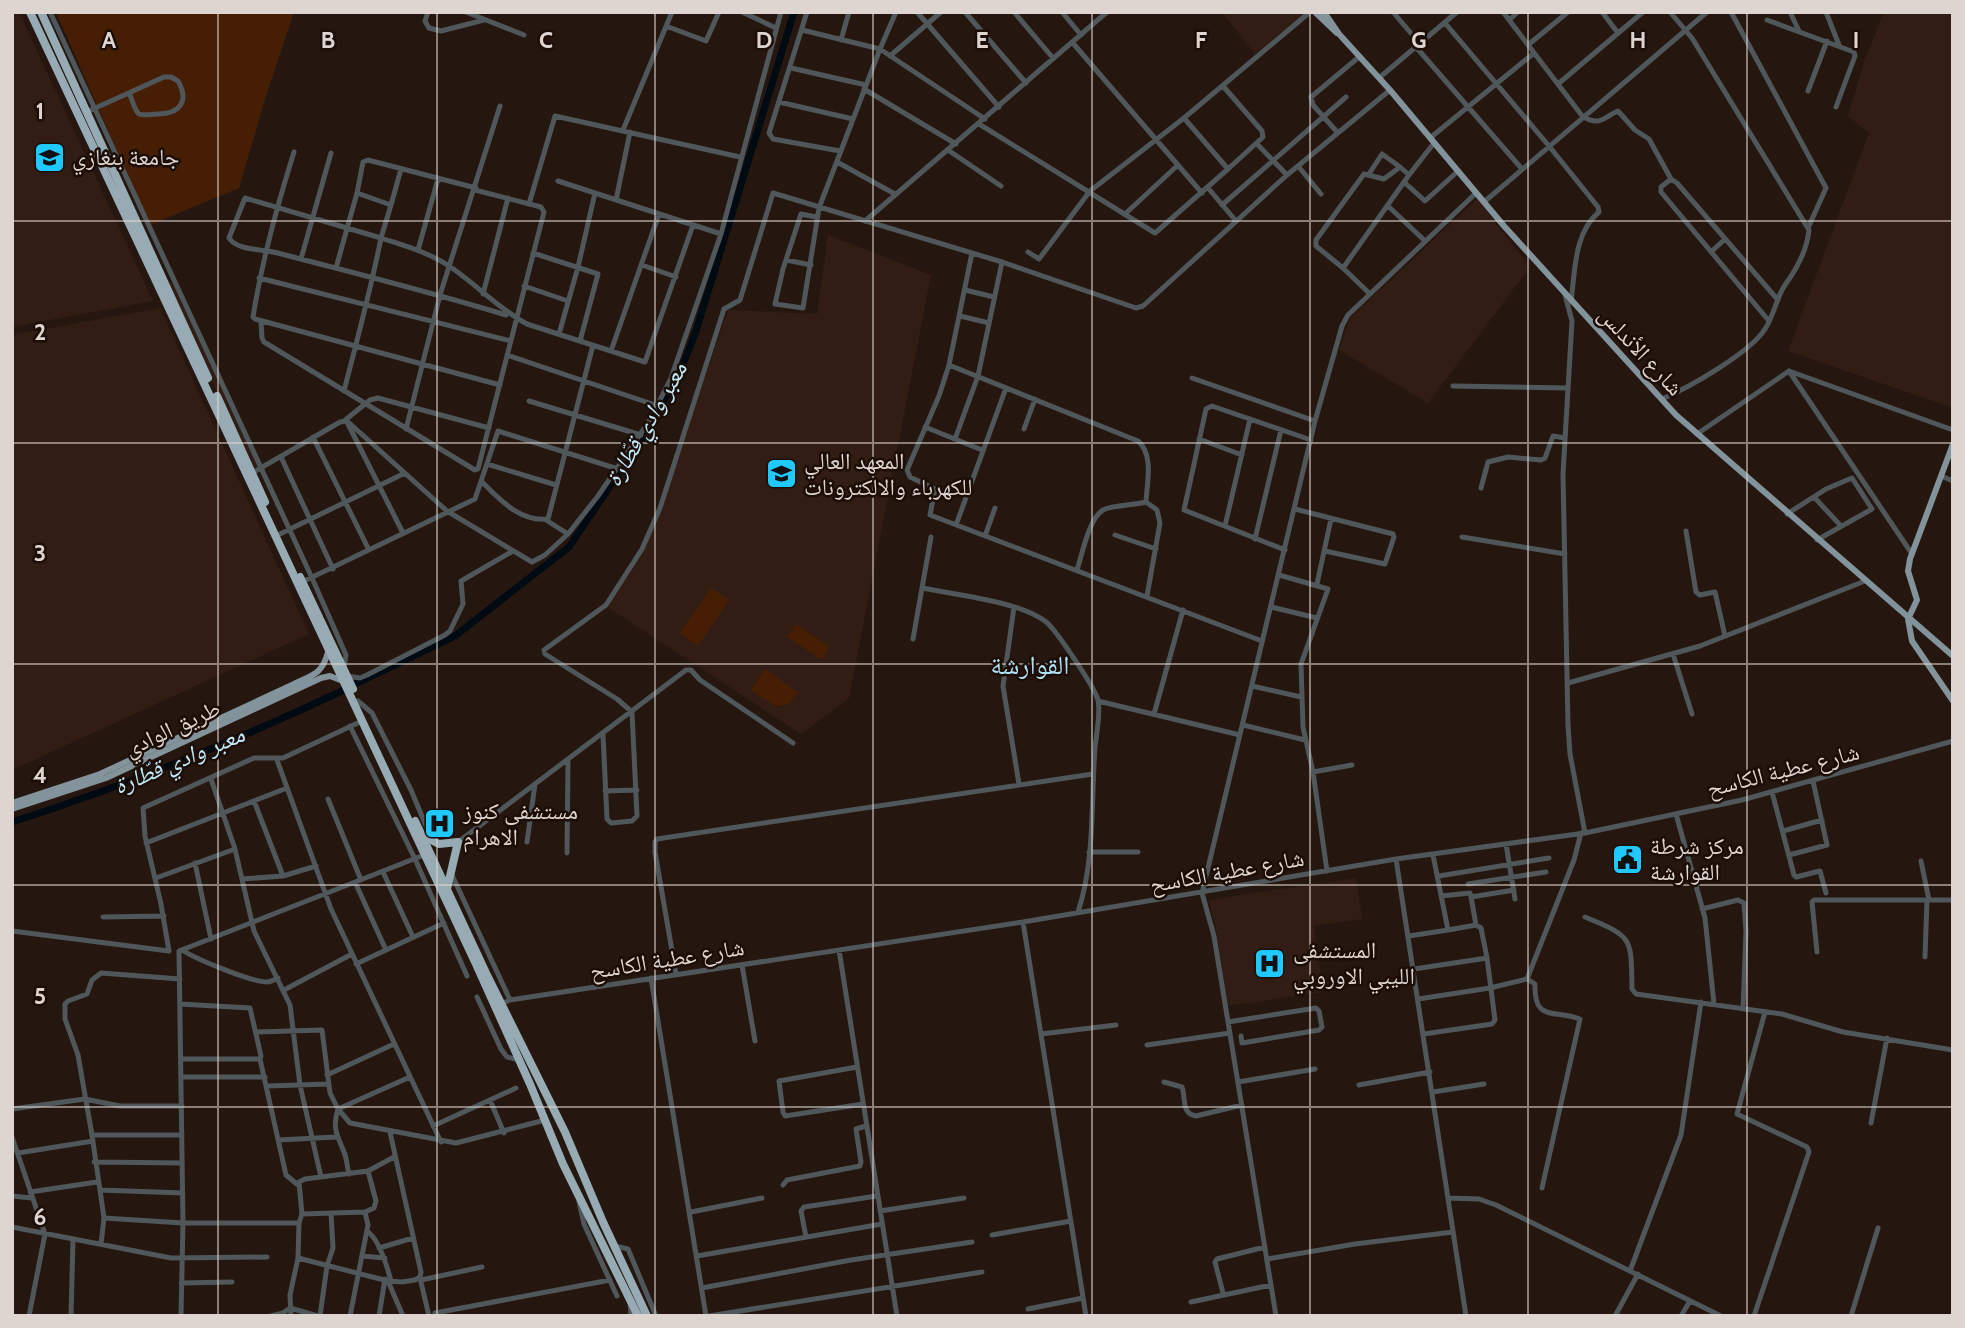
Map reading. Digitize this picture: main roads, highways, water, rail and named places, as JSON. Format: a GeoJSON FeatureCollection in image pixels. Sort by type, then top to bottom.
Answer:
{"type":"FeatureCollection","features":[{"type":"Feature","properties":{"kind":"highway"},"geometry":{"type":"LineString","coordinates":[[30,12],[334,647],[362,721],[420,857],[519,1060],[563,1164],[638,1316]]}},
{"type":"Feature","properties":{"kind":"highway"},"geometry":{"type":"LineString","coordinates":[[45,13],[256,470],[280,534],[334,647]]}},
{"type":"Feature","properties":{"kind":"highway"},"geometry":{"type":"LineString","coordinates":[[344,675],[393,764],[421,835],[505,1002],[647,1316]]}},
{"type":"Feature","properties":{"kind":"highway"},"geometry":{"type":"LineString","coordinates":[[421,835],[433,842],[458,842],[447,889]]}},
{"type":"Feature","properties":{"kind":"highway"},"geometry":{"type":"LineString","coordinates":[[552,1139],[562,1142],[565,1132]]}},
{"type":"Feature","properties":{"kind":"highway"},"geometry":{"type":"LineString","coordinates":[[563,1164],[567,1154],[576,1158]]}},
{"type":"Feature","properties":{"kind":"main road","name":"شارع الأندلس"},"geometry":{"type":"LineString","coordinates":[[1313,12],[1339,34]]}},
{"type":"Feature","properties":{"kind":"main road","name":"شارع الأندلس"},"geometry":{"type":"LineString","coordinates":[[1324,12],[1339,34],[1476,193],[1571,302],[1662,400],[1787,514],[1953,656]]}},
{"type":"Feature","properties":{"kind":"main road"},"geometry":{"type":"LineString","coordinates":[[1953,444],[1908,571],[1917,600],[1908,619],[1915,648],[1953,701]]}},
{"type":"Feature","properties":{"kind":"main road"},"geometry":{"type":"LineString","coordinates":[[334,647],[320,675],[344,675]]}},
{"type":"Feature","properties":{"kind":"main road","name":"طريق الوادي"},"geometry":{"type":"LineString","coordinates":[[12,810],[114,771],[320,675]]}},
{"type":"Feature","properties":{"kind":"main road","name":"طريق الوادي"},"geometry":{"type":"LineString","coordinates":[[12,803],[114,771]]}},
{"type":"Feature","properties":{"kind":"waterway","name":"معبر وادي قطّارة"},"geometry":{"type":"LineString","coordinates":[[357,683],[455,636],[569,547],[640,442],[679,375],[696,331],[794,12]]}},
{"type":"Feature","properties":{"kind":"waterway","name":"معبر وادي قطّارة"},"geometry":{"type":"LineString","coordinates":[[12,822],[180,762],[344,690]]}},
{"type":"Feature","properties":{"kind":"place","name":"جامعة بنغازي"},"geometry":{"type":"Point","coordinates":[49,157]}},
{"type":"Feature","properties":{"kind":"place","name":"المعهد العالي للكهرباء والالكترونات"},"geometry":{"type":"Point","coordinates":[781,474]}},
{"type":"Feature","properties":{"kind":"place","name":"مستشفى كنوز الاهرام"},"geometry":{"type":"Point","coordinates":[440,824]}},
{"type":"Feature","properties":{"kind":"place","name":"مركز شرطة القوارشة"},"geometry":{"type":"Point","coordinates":[1627,859]}},
{"type":"Feature","properties":{"kind":"place","name":"المستشفی الليبي الاوروبي"},"geometry":{"type":"Point","coordinates":[1270,963]}},
{"type":"Feature","properties":{"kind":"district","name":"القوارشة"},"geometry":{"type":"Point","coordinates":[1030,665]}}]}
